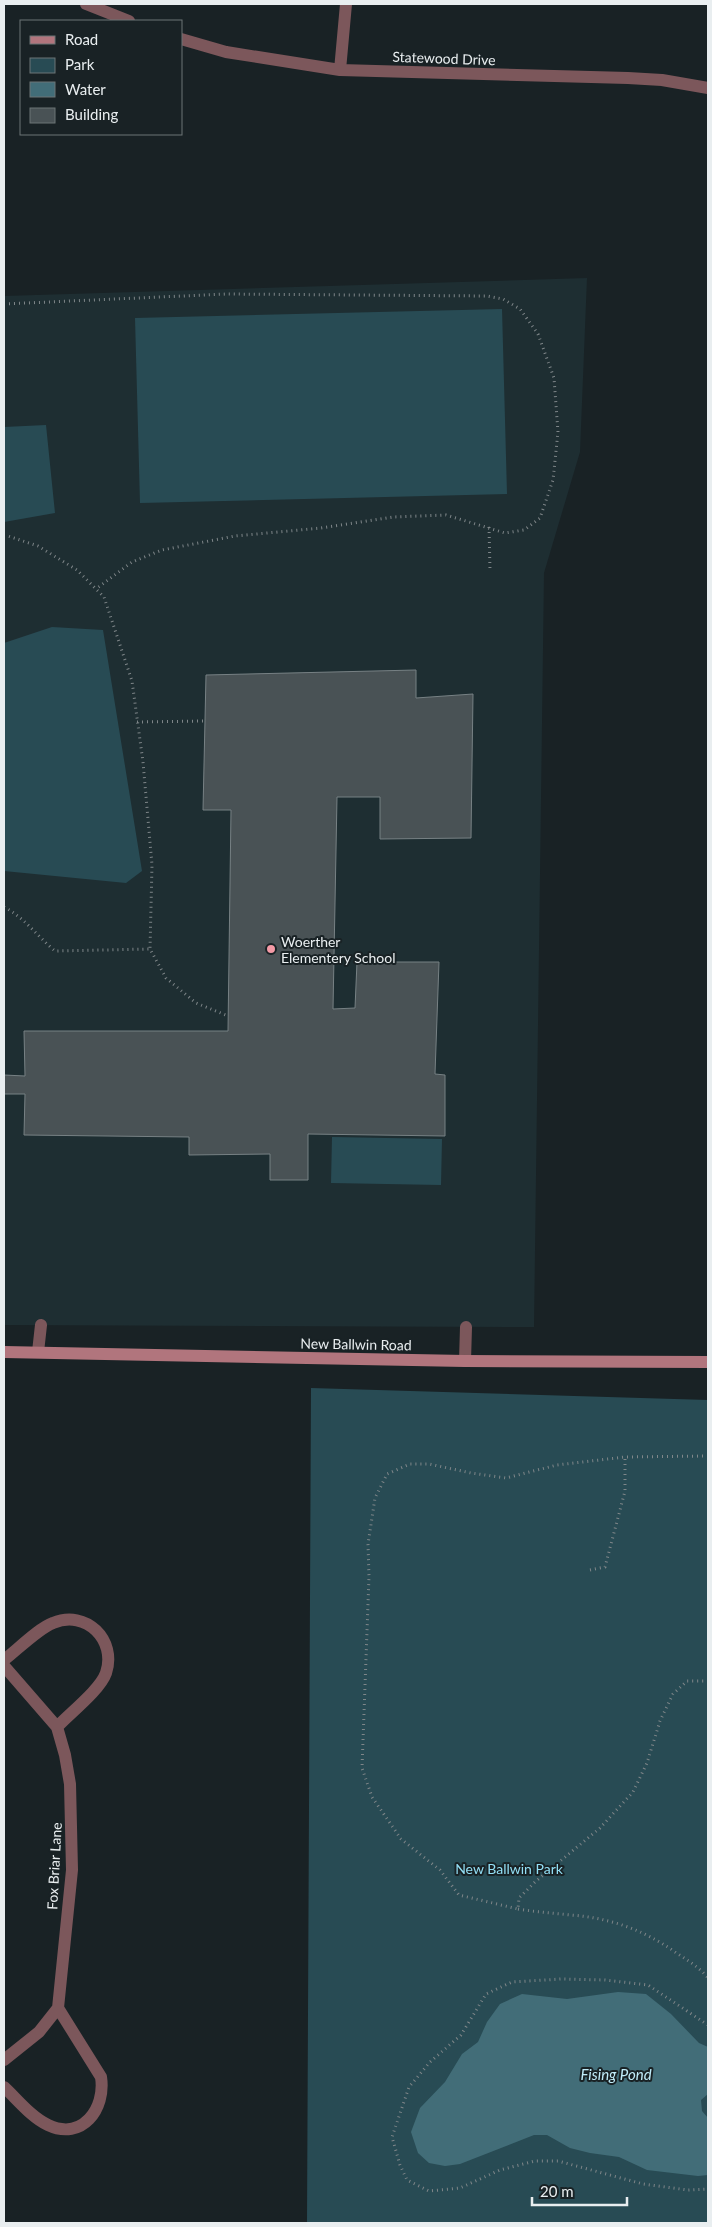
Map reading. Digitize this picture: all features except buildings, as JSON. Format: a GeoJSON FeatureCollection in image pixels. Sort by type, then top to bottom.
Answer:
{"type":"FeatureCollection","features":[{"type":"Feature","properties":{"kind":"main road","name":"New Ballwin Road"},"geometry":{"type":"LineString","coordinates":[[4,1352],[465,1361],[708,1362]]}},
{"type":"Feature","properties":{"kind":"street"},"geometry":{"type":"LineString","coordinates":[[86,4],[126,20]]}},
{"type":"Feature","properties":{"kind":"street"},"geometry":{"type":"LineString","coordinates":[[340,70],[346,4]]}},
{"type":"Feature","properties":{"kind":"street","name":"Statewood Drive"},"geometry":{"type":"LineString","coordinates":[[182,39],[226,52],[340,70],[628,78],[662,80],[708,88]]}},
{"type":"Feature","properties":{"kind":"street"},"geometry":{"type":"LineString","coordinates":[[38,1352],[41,1326]]}},
{"type":"Feature","properties":{"kind":"street"},"geometry":{"type":"LineString","coordinates":[[465,1361],[466,1327]]}},
{"type":"Feature","properties":{"kind":"street"},"geometry":{"type":"LineString","coordinates":[[4,1660],[53,1623],[76,1621],[89,1624],[99,1632],[107,1644],[109,1656],[106,1674],[98,1685],[57,1727]]}},
{"type":"Feature","properties":{"kind":"street","name":"Fox Briar Lane"},"geometry":{"type":"LineString","coordinates":[[4,1666],[57,1727],[65,1755],[70,1784],[72,1870],[58,2008]]}},
{"type":"Feature","properties":{"kind":"street"},"geometry":{"type":"LineString","coordinates":[[4,2060],[39,2032],[58,2008],[101,2077],[104,2090],[98,2109],[90,2119],[78,2126],[65,2129],[49,2125],[38,2118],[4,2086]]}},
{"type":"Feature","properties":{"kind":"path"},"geometry":{"type":"LineString","coordinates":[[4,304],[227,294],[488,296],[503,298],[520,309],[538,334],[554,378],[558,432],[553,480],[540,518],[524,530],[505,533],[446,515],[393,517],[321,528],[235,536],[162,550],[132,562],[96,589]]}},
{"type":"Feature","properties":{"kind":"path"},"geometry":{"type":"LineString","coordinates":[[489,527],[490,570]]}},
{"type":"Feature","properties":{"kind":"path"},"geometry":{"type":"LineString","coordinates":[[4,536],[38,546],[78,570],[104,597],[132,681],[152,865],[150,949],[166,978],[196,1003],[228,1016]]}},
{"type":"Feature","properties":{"kind":"path"},"geometry":{"type":"LineString","coordinates":[[137,722],[205,720]]}},
{"type":"Feature","properties":{"kind":"path"},"geometry":{"type":"LineString","coordinates":[[4,907],[19,915],[39,938],[55,951],[150,949]]}},
{"type":"Feature","properties":{"kind":"path"},"geometry":{"type":"LineString","coordinates":[[708,1456],[625,1457],[557,1465],[506,1478],[470,1474],[429,1464],[410,1464],[387,1474],[375,1498],[368,1544],[369,1577],[362,1768],[372,1797],[401,1839],[440,1870],[459,1895],[518,1909],[616,1922],[653,1937],[702,1970],[708,1978]]}},
{"type":"Feature","properties":{"kind":"path"},"geometry":{"type":"LineString","coordinates":[[590,1570],[604,1567],[625,1491],[625,1457]]}},
{"type":"Feature","properties":{"kind":"path"},"geometry":{"type":"LineString","coordinates":[[518,1909],[519,1898],[535,1882],[600,1828],[633,1792],[647,1763],[660,1721],[673,1694],[687,1681],[708,1681]]}},
{"type":"Feature","properties":{"kind":"path"},"geometry":{"type":"LineString","coordinates":[[708,2025],[648,1985],[604,1980],[560,1979],[512,1982],[486,1994],[461,2035],[430,2062],[409,2087],[392,2137],[400,2165],[408,2180],[429,2191],[460,2188],[500,2170],[535,2161],[558,2161],[643,2184],[688,2190],[708,2189]]}},
{"type":"Feature","properties":{"kind":"shaded area","name":"Woerther Elementery School"},"geometry":{"type":"Polygon","coordinates":[[[587,278],[580,452],[544,573],[534,1327],[4,1325],[4,296],[587,278]]]}},
{"type":"Feature","properties":{"kind":"green space"},"geometry":{"type":"Polygon","coordinates":[[[502,309],[507,494],[140,503],[135,318],[502,309]]]}},
{"type":"Feature","properties":{"kind":"green space"},"geometry":{"type":"Polygon","coordinates":[[[46,425],[55,513],[4,522],[4,427],[46,425]]]}},
{"type":"Feature","properties":{"kind":"green space"},"geometry":{"type":"Polygon","coordinates":[[[52,627],[103,630],[142,871],[126,883],[4,871],[4,643],[52,627]]]}},
{"type":"Feature","properties":{"kind":"green space"},"geometry":{"type":"Polygon","coordinates":[[[332,1137],[442,1139],[441,1185],[331,1183],[332,1137]]]}},
{"type":"Feature","properties":{"kind":"green space","name":"New Ballwin Park"},"geometry":{"type":"Polygon","coordinates":[[[311,1388],[708,1400],[708,2223],[307,2223],[311,1388]]]}},
{"type":"Feature","properties":{"kind":"water","name":"Fising Pond"},"geometry":{"type":"Polygon","coordinates":[[[618,1992],[646,1994],[671,2014],[699,2043],[708,2047],[708,2094],[701,2100],[702,2111],[708,2118],[708,2175],[698,2176],[647,2170],[619,2157],[570,2148],[547,2135],[534,2135],[460,2164],[445,2166],[429,2163],[418,2153],[411,2132],[420,2108],[445,2082],[462,2054],[478,2042],[487,2022],[500,2004],[522,1994],[567,1999],[618,1992]]]}},
{"type":"Feature","properties":{"kind":"place","name":"Woerther Elementery School"},"geometry":{"type":"Point","coordinates":[271,949]}}]}
